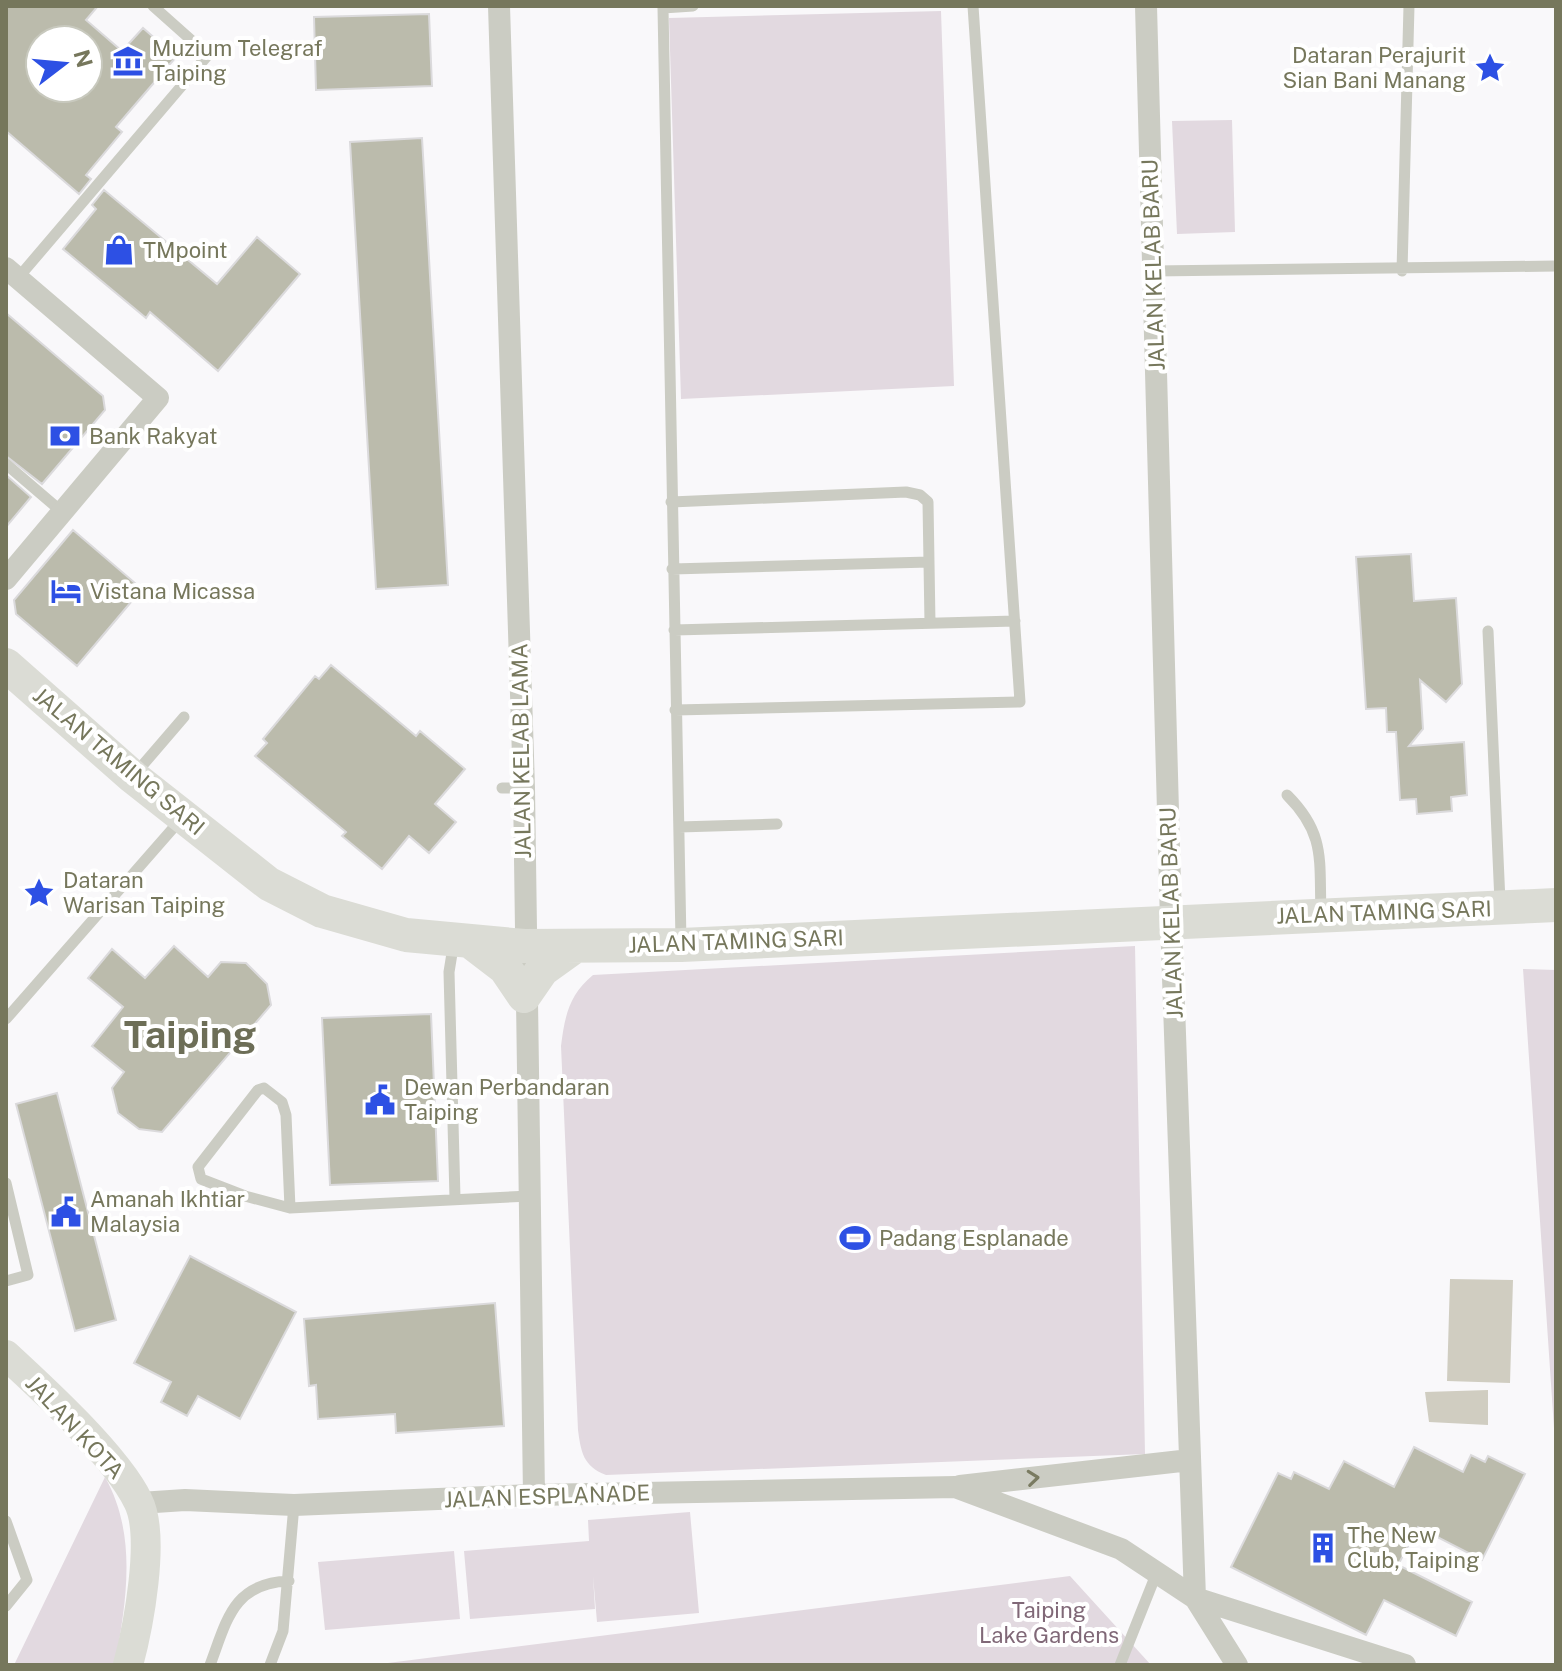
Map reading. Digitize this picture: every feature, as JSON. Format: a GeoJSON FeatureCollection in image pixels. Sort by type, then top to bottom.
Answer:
{"type":"FeatureCollection","features":[{"type":"Feature","properties":{"kind":"main road","name":"JALAN TAMING SARI"},"geometry":{"type":"LineString","coordinates":[[6,665],[133,777],[269,884],[322,911],[394,932],[524,946],[681,945],[1556,905]]}},
{"type":"Feature","properties":{"kind":"main road"},"geometry":{"type":"LineString","coordinates":[[462,941],[505,968],[524,996],[542,970],[574,947]]}},
{"type":"Feature","properties":{"kind":"main road","name":"JALAN KOTA"},"geometry":{"type":"LineString","coordinates":[[9,1363],[116,1468],[140,1503]]}},
{"type":"Feature","properties":{"kind":"main road"},"geometry":{"type":"LineString","coordinates":[[128,1665],[142,1594],[145,1539],[140,1503]]}},
{"type":"Feature","properties":{"kind":"street","name":"JALAN KELAB LAMA"},"geometry":{"type":"LineString","coordinates":[[499,6],[513,788],[524,946],[534,1495]]}},
{"type":"Feature","properties":{"kind":"street","name":"JALAN KELAB BARU"},"geometry":{"type":"LineString","coordinates":[[1146,6],[1171,921],[1195,1598]]}},
{"type":"Feature","properties":{"kind":"street"},"geometry":{"type":"LineString","coordinates":[[6,579],[158,398],[12,273]]}},
{"type":"Feature","properties":{"kind":"street","name":"JALAN ESPLANADE"},"geometry":{"type":"LineString","coordinates":[[140,1503],[185,1500],[294,1505],[534,1495],[955,1487],[1190,1460]]}},
{"type":"Feature","properties":{"kind":"street","name":"JALAN ESPLANADE"},"geometry":{"type":"LineString","coordinates":[[955,1487],[1102,1540],[1157,1571],[1195,1598]]}},
{"type":"Feature","properties":{"kind":"street"},"geometry":{"type":"LineString","coordinates":[[1195,1598],[1237,1665]]}},
{"type":"Feature","properties":{"kind":"street"},"geometry":{"type":"LineString","coordinates":[[1195,1598],[1405,1665]]}},
{"type":"Feature","properties":{"kind":"lane"},"geometry":{"type":"LineString","coordinates":[[12,273],[208,55],[153,6]]}},
{"type":"Feature","properties":{"kind":"lane"},"geometry":{"type":"LineString","coordinates":[[681,945],[663,8],[693,6]]}},
{"type":"Feature","properties":{"kind":"lane"},"geometry":{"type":"LineString","coordinates":[[675,710],[1020,702],[973,6]]}},
{"type":"Feature","properties":{"kind":"lane"},"geometry":{"type":"LineString","coordinates":[[1402,271],[1409,6]]}},
{"type":"Feature","properties":{"kind":"lane"},"geometry":{"type":"LineString","coordinates":[[1153,271],[1402,271],[1556,266]]}},
{"type":"Feature","properties":{"kind":"lane"},"geometry":{"type":"LineString","coordinates":[[6,464],[62,512]]}},
{"type":"Feature","properties":{"kind":"lane"},"geometry":{"type":"LineString","coordinates":[[671,502],[906,492],[920,495],[928,502],[930,623]]}},
{"type":"Feature","properties":{"kind":"lane"},"geometry":{"type":"LineString","coordinates":[[672,569],[929,562]]}},
{"type":"Feature","properties":{"kind":"lane"},"geometry":{"type":"LineString","coordinates":[[674,630],[1015,621]]}},
{"type":"Feature","properties":{"kind":"lane"},"geometry":{"type":"LineString","coordinates":[[1488,631],[1501,907]]}},
{"type":"Feature","properties":{"kind":"lane"},"geometry":{"type":"LineString","coordinates":[[133,777],[184,717]]}},
{"type":"Feature","properties":{"kind":"lane"},"geometry":{"type":"LineString","coordinates":[[1287,795],[1312,823],[1317,839],[1321,914]]}},
{"type":"Feature","properties":{"kind":"lane"},"geometry":{"type":"LineString","coordinates":[[6,1019],[182,817]]}},
{"type":"Feature","properties":{"kind":"lane"},"geometry":{"type":"LineString","coordinates":[[679,827],[777,824]]}},
{"type":"Feature","properties":{"kind":"lane"},"geometry":{"type":"LineString","coordinates":[[455,1198],[449,972],[462,941]]}},
{"type":"Feature","properties":{"kind":"lane"},"geometry":{"type":"LineString","coordinates":[[290,1208],[286,1115],[282,1102],[264,1088],[258,1090],[197,1172],[201,1179],[245,1196],[290,1208],[530,1196]]}},
{"type":"Feature","properties":{"kind":"lane"},"geometry":{"type":"LineString","coordinates":[[6,1183],[28,1275],[6,1281]]}},
{"type":"Feature","properties":{"kind":"lane"},"geometry":{"type":"LineString","coordinates":[[270,1665],[283,1631],[294,1505]]}},
{"type":"Feature","properties":{"kind":"lane"},"geometry":{"type":"LineString","coordinates":[[6,1521],[27,1580],[6,1606]]}},
{"type":"Feature","properties":{"kind":"lane"},"geometry":{"type":"LineString","coordinates":[[1120,1665],[1157,1571]]}},
{"type":"Feature","properties":{"kind":"lane"},"geometry":{"type":"LineString","coordinates":[[210,1665],[230,1613],[240,1599],[254,1587],[289,1581]]}},
{"type":"Feature","properties":{"kind":"green space"},"geometry":{"type":"Polygon","coordinates":[[[941,11],[954,386],[681,399],[669,18],[941,11]]]}},
{"type":"Feature","properties":{"kind":"green space"},"geometry":{"type":"Polygon","coordinates":[[[1232,120],[1235,232],[1177,234],[1172,121],[1232,120]]]}},
{"type":"Feature","properties":{"kind":"green space","name":"Padang Esplanade"},"geometry":{"type":"Polygon","coordinates":[[[1135,946],[1145,1454],[606,1475],[588,1463],[582,1452],[578,1430],[561,1046],[573,998],[593,975],[1135,946]]]}},
{"type":"Feature","properties":{"kind":"green space"},"geometry":{"type":"Polygon","coordinates":[[[1523,969],[1556,970],[1556,1458],[1523,969]]]}},
{"type":"Feature","properties":{"kind":"green space"},"geometry":{"type":"Polygon","coordinates":[[[105,1477],[122,1522],[126,1546],[123,1617],[115,1665],[14,1665],[105,1477]]]}},
{"type":"Feature","properties":{"kind":"green space"},"geometry":{"type":"Polygon","coordinates":[[[690,1512],[699,1613],[597,1622],[593,1576],[595,1609],[470,1619],[464,1551],[589,1541],[588,1520],[690,1512]]]}},
{"type":"Feature","properties":{"kind":"green space"},"geometry":{"type":"Polygon","coordinates":[[[454,1551],[460,1619],[325,1630],[318,1562],[454,1551]]]}},
{"type":"Feature","properties":{"kind":"green space","name":"Taiping Lake Gardens"},"geometry":{"type":"Polygon","coordinates":[[[1070,1576],[1151,1665],[372,1665],[1070,1576]]]}},
{"type":"Feature","properties":{"kind":"shaded area"},"geometry":{"type":"Polygon","coordinates":[[[1450,1279],[1513,1280],[1510,1383],[1447,1381],[1450,1279]]]}},
{"type":"Feature","properties":{"kind":"shaded area"},"geometry":{"type":"Polygon","coordinates":[[[1488,1390],[1488,1425],[1429,1422],[1425,1392],[1488,1390]]]}},
{"type":"Feature","properties":{"kind":"building"},"geometry":{"type":"Polygon","coordinates":[[[6,6],[98,6],[86,20],[91,24],[24,24],[24,104],[104,104],[104,36],[122,51],[143,28],[176,57],[116,127],[122,132],[86,175],[91,179],[79,194],[6,131],[6,6]]]}},
{"type":"Feature","properties":{"kind":"building"},"geometry":{"type":"Polygon","coordinates":[[[429,14],[432,86],[316,90],[314,17],[429,14]]]}},
{"type":"Feature","properties":{"kind":"building"},"geometry":{"type":"Polygon","coordinates":[[[422,138],[448,585],[376,589],[350,142],[422,138]]]}},
{"type":"Feature","properties":{"kind":"building"},"geometry":{"type":"Polygon","coordinates":[[[104,190],[217,284],[257,237],[300,274],[218,371],[150,312],[146,318],[63,249],[96,209],[92,205],[104,190]]]}},
{"type":"Feature","properties":{"kind":"building"},"geometry":{"type":"Polygon","coordinates":[[[6,313],[103,396],[105,410],[42,484],[6,456],[6,313]]]}},
{"type":"Feature","properties":{"kind":"building"},"geometry":{"type":"Polygon","coordinates":[[[6,475],[31,497],[6,527],[6,475]]]}},
{"type":"Feature","properties":{"kind":"building"},"geometry":{"type":"Polygon","coordinates":[[[73,530],[142,589],[77,666],[16,614],[14,600],[73,530]]]}},
{"type":"Feature","properties":{"kind":"building"},"geometry":{"type":"Polygon","coordinates":[[[1411,554],[1414,601],[1456,598],[1462,684],[1446,702],[1420,680],[1423,729],[1409,746],[1464,742],[1467,795],[1451,797],[1452,811],[1417,814],[1416,799],[1400,800],[1396,732],[1387,732],[1386,708],[1366,709],[1356,557],[1411,554]]]}},
{"type":"Feature","properties":{"kind":"building"},"geometry":{"type":"Polygon","coordinates":[[[331,665],[416,736],[420,731],[465,769],[435,804],[456,822],[429,853],[409,836],[382,869],[342,836],[346,832],[255,756],[267,743],[263,739],[315,676],[319,679],[331,665]]]}},
{"type":"Feature","properties":{"kind":"building"},"geometry":{"type":"Polygon","coordinates":[[[174,946],[208,977],[221,962],[246,963],[267,984],[271,1005],[162,1132],[139,1129],[118,1113],[112,1088],[124,1072],[92,1046],[123,1007],[88,978],[112,949],[145,978],[174,946]]]}},
{"type":"Feature","properties":{"kind":"building","name":"Dewan Perbandaran Taiping"},"geometry":{"type":"Polygon","coordinates":[[[431,1014],[438,1181],[330,1185],[322,1018],[431,1014]]]}},
{"type":"Feature","properties":{"kind":"building","name":"Amanah Ikhtiar Malaysia"},"geometry":{"type":"Polygon","coordinates":[[[57,1093],[116,1320],[75,1331],[16,1104],[57,1093]]]}},
{"type":"Feature","properties":{"kind":"building"},"geometry":{"type":"Polygon","coordinates":[[[190,1256],[296,1312],[240,1419],[198,1396],[187,1416],[161,1402],[171,1382],[134,1363],[190,1256]]]}},
{"type":"Feature","properties":{"kind":"building"},"geometry":{"type":"Polygon","coordinates":[[[495,1303],[504,1426],[396,1433],[395,1414],[318,1419],[316,1385],[309,1386],[304,1319],[495,1303]]]}},
{"type":"Feature","properties":{"kind":"building","name":"The New Club, Taiping"},"geometry":{"type":"Polygon","coordinates":[[[1414,1447],[1463,1472],[1471,1455],[1485,1462],[1488,1456],[1525,1474],[1482,1560],[1418,1527],[1398,1565],[1472,1602],[1456,1636],[1384,1600],[1366,1635],[1231,1567],[1278,1473],[1291,1479],[1294,1472],[1329,1489],[1344,1461],[1394,1487],[1414,1447]]]}},
{"type":"Feature","properties":{"kind":"place","name":"Muzium Telegraf Taiping"},"geometry":{"type":"Point","coordinates":[128,61]}},
{"type":"Feature","properties":{"kind":"place","name":"Dataran Perajurit Sian Bani Manang"},"geometry":{"type":"Point","coordinates":[1490,68]}},
{"type":"Feature","properties":{"kind":"place","name":"TMpoint"},"geometry":{"type":"Point","coordinates":[119,250]}},
{"type":"Feature","properties":{"kind":"place","name":"Bank Rakyat"},"geometry":{"type":"Point","coordinates":[65,436]}},
{"type":"Feature","properties":{"kind":"place","name":"Vistana Micassa"},"geometry":{"type":"Point","coordinates":[66,591]}},
{"type":"Feature","properties":{"kind":"place","name":"Dataran Warisan Taiping"},"geometry":{"type":"Point","coordinates":[39,893]}},
{"type":"Feature","properties":{"kind":"place","name":"Dewan Perbandaran Taiping"},"geometry":{"type":"Point","coordinates":[380,1100]}},
{"type":"Feature","properties":{"kind":"place","name":"Amanah Ikhtiar Malaysia"},"geometry":{"type":"Point","coordinates":[66,1212]}},
{"type":"Feature","properties":{"kind":"place","name":"Padang Esplanade"},"geometry":{"type":"Point","coordinates":[855,1238]}},
{"type":"Feature","properties":{"kind":"place","name":"The New Club, Taiping"},"geometry":{"type":"Point","coordinates":[1323,1548]}},
{"type":"Feature","properties":{"kind":"district","name":"Taiping"},"geometry":{"type":"Point","coordinates":[190,1034]}}]}
